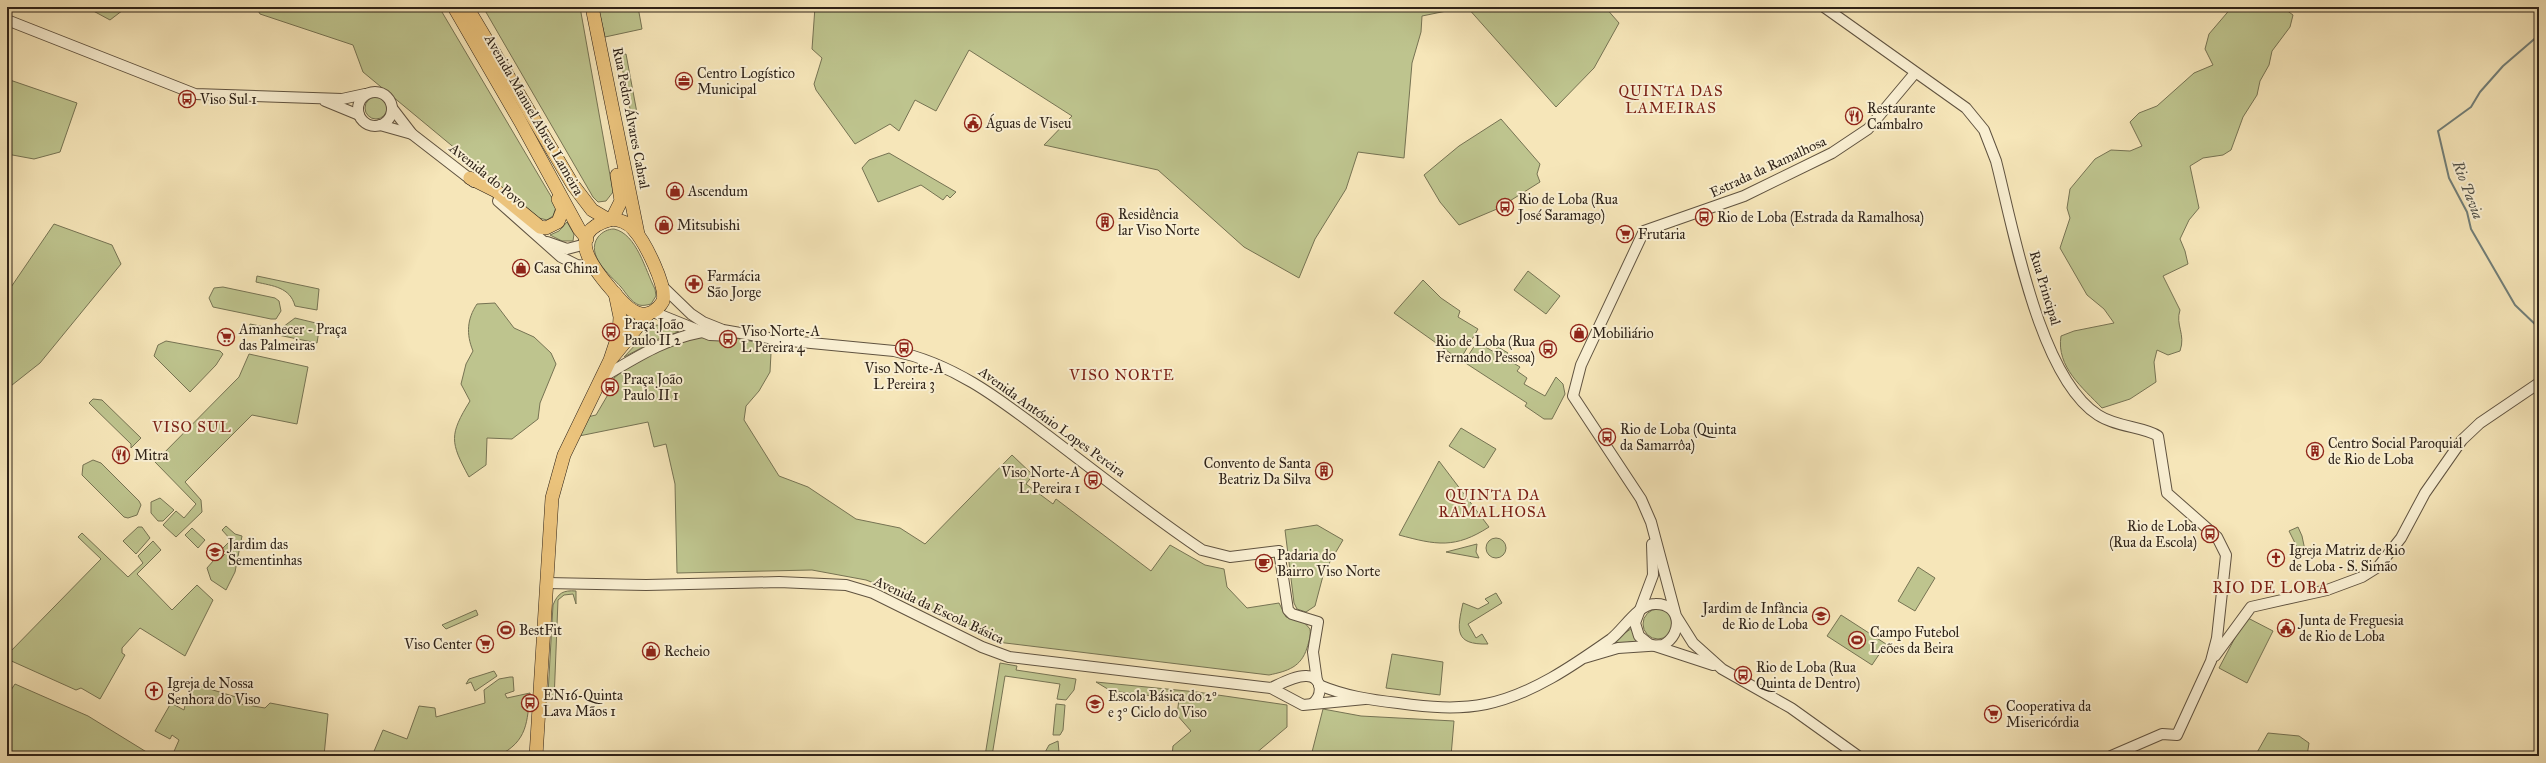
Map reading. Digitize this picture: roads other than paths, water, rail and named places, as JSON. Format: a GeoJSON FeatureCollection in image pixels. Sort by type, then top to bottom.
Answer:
{"type":"FeatureCollection","features":[{"type":"Feature","properties":{"kind":"main road","name":"Avenida Manuel Abreu Lameira"},"geometry":{"type":"LineString","coordinates":[[454,7],[529,137],[586,241]]}},
{"type":"Feature","properties":{"kind":"main road","name":"Avenida Manuel Abreu Lameira"},"geometry":{"type":"LineString","coordinates":[[467,7],[573,185],[592,210],[611,219],[628,224],[639,236]]}},
{"type":"Feature","properties":{"kind":"main road","name":"Rua Pedro Álvares Cabral"},"geometry":{"type":"LineString","coordinates":[[591,7],[621,199],[618,210],[611,219]]}},
{"type":"Feature","properties":{"kind":"main road","name":"Rua Pedro Álvares Cabral"},"geometry":{"type":"LineString","coordinates":[[591,7],[639,236]]}},
{"type":"Feature","properties":{"kind":"main road"},"geometry":{"type":"LineString","coordinates":[[470,178],[496,191],[540,226],[546,228],[558,222],[563,209],[540,165],[529,137]]}},
{"type":"Feature","properties":{"kind":"main road"},"geometry":{"type":"LineString","coordinates":[[611,219],[595,226],[586,241],[592,267],[633,311],[650,313]]}},
{"type":"Feature","properties":{"kind":"main road"},"geometry":{"type":"LineString","coordinates":[[536,756],[547,583],[548,527],[556,479],[573,434],[599,379],[610,360],[650,313],[663,301],[662,286],[639,236]]}},
{"type":"Feature","properties":{"kind":"main road"},"geometry":{"type":"LineString","coordinates":[[610,360],[620,325],[615,293]]}},
{"type":"Feature","properties":{"kind":"street","name":"Rua Principal"},"geometry":{"type":"LineString","coordinates":[[1824,7],[1966,108],[1976,118],[1989,140],[2040,325],[2067,381],[2076,395],[2098,415],[2111,422],[2154,434],[2160,439],[2167,493],[2217,538],[2226,555],[2221,640]]}},
{"type":"Feature","properties":{"kind":"street","name":"Avenida do Povo"},"geometry":{"type":"LineString","coordinates":[[7,20],[195,94],[342,99],[380,92],[389,98],[392,108],[412,134],[470,178],[545,241],[561,257],[577,265],[592,267]]}},
{"type":"Feature","properties":{"kind":"street","name":"Estrada da Ramalhosa"},"geometry":{"type":"LineString","coordinates":[[1676,616],[1651,522],[1641,499],[1573,396],[1578,374],[1644,231],[1721,206],[1832,153],[1868,129],[1915,73]]}},
{"type":"Feature","properties":{"kind":"street"},"geometry":{"type":"LineString","coordinates":[[359,115],[358,106],[365,94]]}},
{"type":"Feature","properties":{"kind":"street","name":"Avenida do Povo"},"geometry":{"type":"LineString","coordinates":[[319,98],[359,115],[367,124],[380,125],[412,134]]}},
{"type":"Feature","properties":{"kind":"street"},"geometry":{"type":"LineString","coordinates":[[380,125],[387,121],[392,108]]}},
{"type":"Feature","properties":{"kind":"street","name":"Avenida do Povo"},"geometry":{"type":"LineString","coordinates":[[545,241],[567,249],[586,241]]}},
{"type":"Feature","properties":{"kind":"street","name":"Avenida António Lopes Pereira"},"geometry":{"type":"LineString","coordinates":[[662,286],[674,299],[703,322],[723,330],[912,355],[948,368],[988,390],[1202,550],[1230,558],[1279,551],[1288,610],[1292,614],[1318,622],[1313,652]]}},
{"type":"Feature","properties":{"kind":"street","name":"Avenida António Lopes Pereira"},"geometry":{"type":"LineString","coordinates":[[650,313],[710,335],[768,337]]}},
{"type":"Feature","properties":{"kind":"street"},"geometry":{"type":"LineString","coordinates":[[599,379],[631,359],[668,340],[702,332]]}},
{"type":"Feature","properties":{"kind":"street"},"geometry":{"type":"LineString","coordinates":[[2111,756],[2162,734],[2177,735],[2221,640],[2254,606],[2327,590],[2362,577],[2378,567],[2401,538],[2421,499],[2462,440],[2480,423],[2539,383]]}},
{"type":"Feature","properties":{"kind":"street","name":"Estrada da Ramalhosa"},"geometry":{"type":"LineString","coordinates":[[1640,611],[1653,575],[1651,522]]}},
{"type":"Feature","properties":{"kind":"street","name":"Avenida da Escola Básica"},"geometry":{"type":"LineString","coordinates":[[547,583],[646,585],[786,582],[846,585],[873,593],[982,648],[1009,657],[1271,688],[1303,705],[1365,699]]}},
{"type":"Feature","properties":{"kind":"street","name":"Avenida da Escola Básica"},"geometry":{"type":"LineString","coordinates":[[1271,688],[1298,678],[1309,676],[1318,683],[1341,694],[1365,699],[1438,708],[1487,704],[1516,695],[1584,658],[1620,632],[1640,611],[1652,604],[1659,604],[1672,610],[1676,616],[1677,623],[1674,636],[1669,642],[1656,646],[1618,648],[1584,658]]}},
{"type":"Feature","properties":{"kind":"street"},"geometry":{"type":"LineString","coordinates":[[1640,611],[1637,617],[1636,630],[1643,641],[1722,669],[1791,708],[1858,756]]}},
{"type":"Feature","properties":{"kind":"street"},"geometry":{"type":"LineString","coordinates":[[1676,616],[1698,649],[1722,669]]}},
{"type":"Feature","properties":{"kind":"street"},"geometry":{"type":"LineString","coordinates":[[1295,701],[1291,692],[1313,652]]}},
{"type":"Feature","properties":{"kind":"street"},"geometry":{"type":"LineString","coordinates":[[1312,704],[1319,698],[1313,652]]}},
{"type":"Feature","properties":{"kind":"waterway","name":"Rio Pavia"},"geometry":{"type":"LineString","coordinates":[[2539,35],[2503,66],[2480,92],[2471,107],[2438,131],[2449,178],[2467,212],[2471,229],[2515,305],[2539,328]]}},
{"type":"Feature","properties":{"kind":"place","name":"Centro Logístico Municipal"},"geometry":{"type":"Point","coordinates":[684,81]}},
{"type":"Feature","properties":{"kind":"place","name":"Viso Sul 1"},"geometry":{"type":"Point","coordinates":[187,99]}},
{"type":"Feature","properties":{"kind":"place","name":"Restaurante Cambalro"},"geometry":{"type":"Point","coordinates":[1854,116]}},
{"type":"Feature","properties":{"kind":"place","name":"Águas de Viseu"},"geometry":{"type":"Point","coordinates":[973,123]}},
{"type":"Feature","properties":{"kind":"place","name":"Ascendum"},"geometry":{"type":"Point","coordinates":[675,191]}},
{"type":"Feature","properties":{"kind":"place","name":"Rio de Loba (Rua José Saramago)"},"geometry":{"type":"Point","coordinates":[1505,207]}},
{"type":"Feature","properties":{"kind":"place","name":"Rio de Loba (Estrada da Ramalhosa)"},"geometry":{"type":"Point","coordinates":[1704,217]}},
{"type":"Feature","properties":{"kind":"place","name":"Residência lar Viso Norte"},"geometry":{"type":"Point","coordinates":[1105,222]}},
{"type":"Feature","properties":{"kind":"place","name":"Mitsubishi"},"geometry":{"type":"Point","coordinates":[664,225]}},
{"type":"Feature","properties":{"kind":"place","name":"Frutaria"},"geometry":{"type":"Point","coordinates":[1625,234]}},
{"type":"Feature","properties":{"kind":"place","name":"Casa China"},"geometry":{"type":"Point","coordinates":[521,268]}},
{"type":"Feature","properties":{"kind":"place","name":"Farmácia São Jorge"},"geometry":{"type":"Point","coordinates":[694,284]}},
{"type":"Feature","properties":{"kind":"place","name":"Praça João Paulo II 2"},"geometry":{"type":"Point","coordinates":[611,332]}},
{"type":"Feature","properties":{"kind":"place","name":"Mobiliário"},"geometry":{"type":"Point","coordinates":[1579,333]}},
{"type":"Feature","properties":{"kind":"place","name":"Amanhecer - Praça das Palmeiras"},"geometry":{"type":"Point","coordinates":[226,337]}},
{"type":"Feature","properties":{"kind":"place","name":"Viso Norte-A L Pereira 4"},"geometry":{"type":"Point","coordinates":[728,339]}},
{"type":"Feature","properties":{"kind":"place","name":"Viso Norte-A L Pereira 3"},"geometry":{"type":"Point","coordinates":[904,348]}},
{"type":"Feature","properties":{"kind":"place","name":"Rio de Loba (Rua Fernando Pessoa)"},"geometry":{"type":"Point","coordinates":[1548,349]}},
{"type":"Feature","properties":{"kind":"place","name":"Praça João Paulo II 1"},"geometry":{"type":"Point","coordinates":[610,387]}},
{"type":"Feature","properties":{"kind":"place","name":"Rio de Loba (Quinta da Samarrôa)"},"geometry":{"type":"Point","coordinates":[1607,437]}},
{"type":"Feature","properties":{"kind":"place","name":"Centro Social Paroquial de Rio de Loba"},"geometry":{"type":"Point","coordinates":[2315,451]}},
{"type":"Feature","properties":{"kind":"place","name":"Mitra"},"geometry":{"type":"Point","coordinates":[121,455]}},
{"type":"Feature","properties":{"kind":"place","name":"Convento de Santa Beatriz Da Silva"},"geometry":{"type":"Point","coordinates":[1324,471]}},
{"type":"Feature","properties":{"kind":"place","name":"Viso Norte-A L Pereira 1"},"geometry":{"type":"Point","coordinates":[1093,480]}},
{"type":"Feature","properties":{"kind":"place","name":"Rio de Loba (Rua da Escola)"},"geometry":{"type":"Point","coordinates":[2210,534]}},
{"type":"Feature","properties":{"kind":"place","name":"Jardim das Sementinhas"},"geometry":{"type":"Point","coordinates":[215,552]}},
{"type":"Feature","properties":{"kind":"place","name":"Igreja Matriz de Rio de Loba - S. Simão"},"geometry":{"type":"Point","coordinates":[2276,558]}},
{"type":"Feature","properties":{"kind":"place","name":"Padaria do Bairro Viso Norte"},"geometry":{"type":"Point","coordinates":[1264,563]}},
{"type":"Feature","properties":{"kind":"place","name":"Jardim de Infância de Rio de Loba"},"geometry":{"type":"Point","coordinates":[1821,616]}},
{"type":"Feature","properties":{"kind":"place","name":"Junta de Freguesia de Rio de Loba"},"geometry":{"type":"Point","coordinates":[2286,628]}},
{"type":"Feature","properties":{"kind":"place","name":"BestFit"},"geometry":{"type":"Point","coordinates":[506,630]}},
{"type":"Feature","properties":{"kind":"place","name":"Campo Futebol Leões da Beira"},"geometry":{"type":"Point","coordinates":[1857,640]}},
{"type":"Feature","properties":{"kind":"place","name":"Viso Center"},"geometry":{"type":"Point","coordinates":[485,644]}},
{"type":"Feature","properties":{"kind":"place","name":"Recheio"},"geometry":{"type":"Point","coordinates":[651,651]}},
{"type":"Feature","properties":{"kind":"place","name":"Rio de Loba (Rua Quinta de Dentro)"},"geometry":{"type":"Point","coordinates":[1743,675]}},
{"type":"Feature","properties":{"kind":"place","name":"Igreja de Nossa Senhora do Viso"},"geometry":{"type":"Point","coordinates":[154,691]}},
{"type":"Feature","properties":{"kind":"place","name":"EN16-Quinta Lava Mãos 1"},"geometry":{"type":"Point","coordinates":[530,703]}},
{"type":"Feature","properties":{"kind":"place","name":"Escola Básica do 2º e 3º Ciclo do Viso"},"geometry":{"type":"Point","coordinates":[1095,704]}},
{"type":"Feature","properties":{"kind":"place","name":"Cooperativa da Misericórdia"},"geometry":{"type":"Point","coordinates":[1993,714]}},
{"type":"Feature","properties":{"kind":"district","name":"QUINTA DAS LAMEIRAS"},"geometry":{"type":"Point","coordinates":[1671,100]}},
{"type":"Feature","properties":{"kind":"district","name":"VISO NORTE"},"geometry":{"type":"Point","coordinates":[1122,375]}},
{"type":"Feature","properties":{"kind":"district","name":"VISO SUL"},"geometry":{"type":"Point","coordinates":[192,427]}},
{"type":"Feature","properties":{"kind":"district","name":"QUINTA DA RAMALHOSA"},"geometry":{"type":"Point","coordinates":[1493,504]}},
{"type":"Feature","properties":{"kind":"district","name":"RIO DE LOBA"},"geometry":{"type":"Point","coordinates":[2271,587]}}]}
